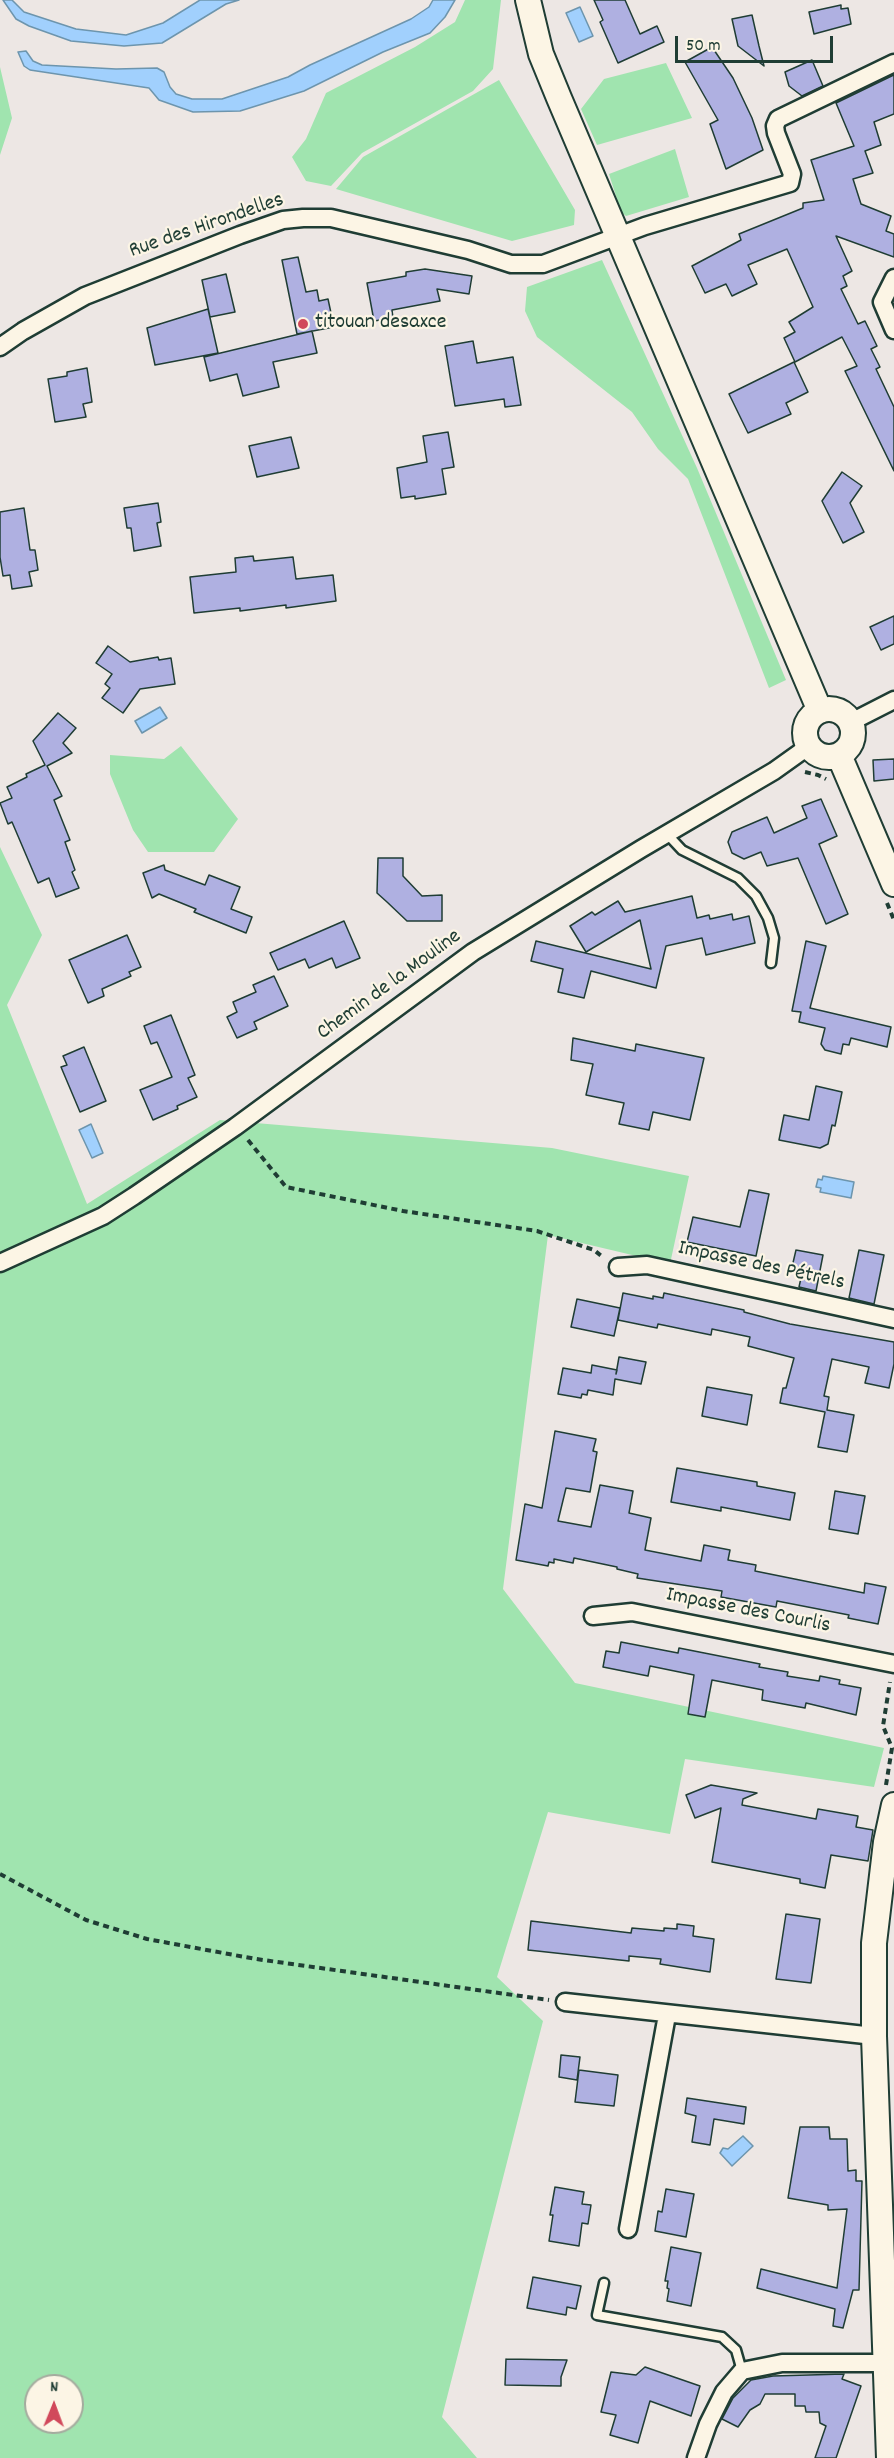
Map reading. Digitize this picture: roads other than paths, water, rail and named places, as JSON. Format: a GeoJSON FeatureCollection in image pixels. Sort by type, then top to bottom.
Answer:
{"type":"FeatureCollection","features":[{"type":"Feature","properties":{"kind":"main road"},"geometry":{"type":"LineString","coordinates":[[528,0],[541,54],[617,238],[820,711]]}},
{"type":"Feature","properties":{"kind":"main road"},"geometry":{"type":"LineString","coordinates":[[834,710],[841,712],[851,722],[853,737],[850,745],[839,755],[823,756],[809,746],[805,733],[814,714],[834,710]]}},
{"type":"Feature","properties":{"kind":"main road"},"geometry":{"type":"LineString","coordinates":[[839,755],[894,884]]}},
{"type":"Feature","properties":{"kind":"main road"},"geometry":{"type":"LineString","coordinates":[[889,2458],[884,2363],[889,2325],[874,2036],[874,1943],[890,1798]]}},
{"type":"Feature","properties":{"kind":"street","name":"Rue des Hirondelles"},"geometry":{"type":"LineString","coordinates":[[0,347],[68,304],[283,220],[331,218],[468,250],[512,264],[531,266],[543,264],[645,226],[790,183],[792,174],[776,133],[775,126],[778,119],[894,63]]}},
{"type":"Feature","properties":{"kind":"street"},"geometry":{"type":"LineString","coordinates":[[894,278],[882,302],[894,330]]}},
{"type":"Feature","properties":{"kind":"street"},"geometry":{"type":"LineString","coordinates":[[851,722],[894,700]]}},
{"type":"Feature","properties":{"kind":"street","name":"Chemin de la Mouline"},"geometry":{"type":"LineString","coordinates":[[0,1263],[103,1216],[235,1127],[473,952],[774,771],[809,746]]}},
{"type":"Feature","properties":{"kind":"street","name":"Impasse des Pétrels"},"geometry":{"type":"LineString","coordinates":[[618,1267],[647,1265],[894,1319]]}},
{"type":"Feature","properties":{"kind":"street","name":"Impasse des Courlis"},"geometry":{"type":"LineString","coordinates":[[593,1616],[632,1612],[894,1664]]}},
{"type":"Feature","properties":{"kind":"street"},"geometry":{"type":"LineString","coordinates":[[564,2002],[874,2036]]}},
{"type":"Feature","properties":{"kind":"street"},"geometry":{"type":"LineString","coordinates":[[627,2229],[667,2015]]}},
{"type":"Feature","properties":{"kind":"street"},"geometry":{"type":"LineString","coordinates":[[696,2458],[708,2424],[724,2392],[742,2371],[782,2363],[884,2363]]}},
{"type":"Feature","properties":{"kind":"lane"},"geometry":{"type":"LineString","coordinates":[[667,834],[682,850],[738,878],[756,896],[768,918],[774,938],[771,963]]}},
{"type":"Feature","properties":{"kind":"lane"},"geometry":{"type":"LineString","coordinates":[[604,2283],[597,2315],[722,2337],[736,2350],[742,2371]]}},
{"type":"Feature","properties":{"kind":"water"},"geometry":{"type":"Polygon","coordinates":[[[3,0],[12,0],[24,12],[76,29],[126,35],[163,23],[200,0],[239,0],[226,4],[162,43],[124,46],[71,41],[29,26],[16,19],[3,0]]]}},
{"type":"Feature","properties":{"kind":"water"},"geometry":{"type":"Polygon","coordinates":[[[433,0],[455,0],[445,17],[430,33],[383,52],[304,91],[240,111],[193,112],[159,100],[149,88],[30,70],[24,66],[18,52],[26,51],[33,61],[42,65],[116,69],[157,68],[164,72],[170,87],[176,94],[192,99],[222,99],[288,77],[411,19],[429,7],[433,0]]]}},
{"type":"Feature","properties":{"kind":"water"},"geometry":{"type":"Polygon","coordinates":[[[580,7],[593,36],[579,42],[566,13],[580,7]]]}},
{"type":"Feature","properties":{"kind":"water"},"geometry":{"type":"Polygon","coordinates":[[[160,707],[167,718],[142,733],[135,721],[160,707]]]}},
{"type":"Feature","properties":{"kind":"water"},"geometry":{"type":"Polygon","coordinates":[[[91,1124],[103,1153],[92,1158],[79,1130],[91,1124]]]}},
{"type":"Feature","properties":{"kind":"water"},"geometry":{"type":"Polygon","coordinates":[[[823,1176],[854,1182],[851,1198],[820,1192],[821,1188],[816,1187],[818,1179],[822,1180],[823,1176]]]}},
{"type":"Feature","properties":{"kind":"water"},"geometry":{"type":"Polygon","coordinates":[[[743,2136],[753,2146],[732,2166],[720,2153],[723,2148],[728,2149],[743,2136]]]}},
{"type":"Feature","properties":{"kind":"place","name":"titouan desaxce"},"geometry":{"type":"Point","coordinates":[303,324]}}]}
